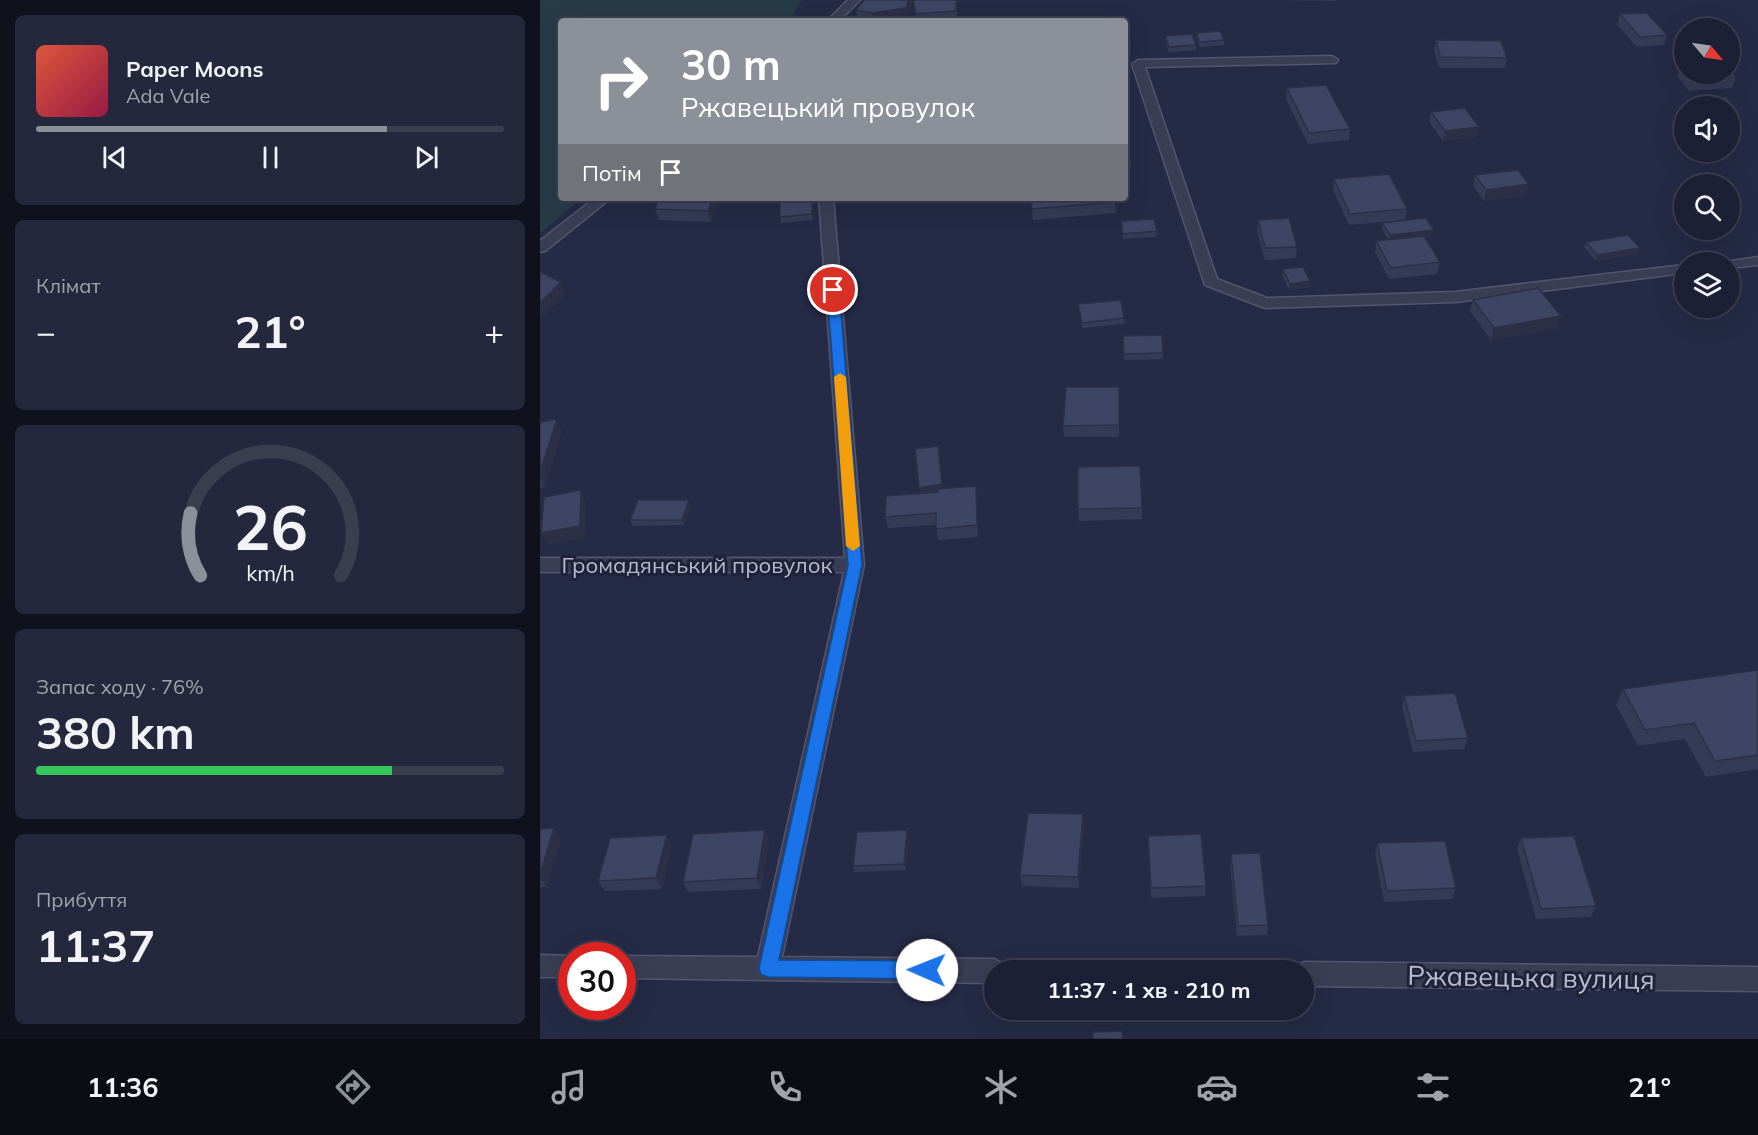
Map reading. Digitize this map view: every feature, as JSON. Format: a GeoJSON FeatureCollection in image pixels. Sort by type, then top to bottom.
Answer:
{"type":"FeatureCollection","features":[{"type":"Feature","properties":{"kind":"street"},"geometry":{"type":"LineString","coordinates":[[836,18],[854,0]]}},
{"type":"Feature","properties":{"kind":"street"},"geometry":{"type":"LineString","coordinates":[[1332,60],[1138,64],[1210,282],[1265,303],[1455,297],[1674,270]]}},
{"type":"Feature","properties":{"kind":"street"},"geometry":{"type":"LineString","coordinates":[[540,248],[600,201]]}},
{"type":"Feature","properties":{"kind":"street"},"geometry":{"type":"LineString","coordinates":[[768,968],[855,565],[826,201]]}},
{"type":"Feature","properties":{"kind":"street"},"geometry":{"type":"LineString","coordinates":[[1740,263],[1758,261]]}},
{"type":"Feature","properties":{"kind":"street","name":"Громадянський провулок"},"geometry":{"type":"LineString","coordinates":[[540,565],[855,565]]}},
{"type":"Feature","properties":{"kind":"street"},"geometry":{"type":"LineString","coordinates":[[540,966],[558,966]]}},
{"type":"Feature","properties":{"kind":"street"},"geometry":{"type":"LineString","coordinates":[[636,967],[984,971]]}},
{"type":"Feature","properties":{"kind":"street","name":"Ржавецька вулиця"},"geometry":{"type":"LineString","coordinates":[[1314,974],[1758,979]]}},
{"type":"Feature","properties":{"kind":"shaded area"},"geometry":{"type":"Polygon","coordinates":[[[540,0],[802,0],[791,18],[558,18],[558,201],[578,201],[540,233],[540,0]]]}},
{"type":"Feature","properties":{"kind":"building"},"geometry":{"type":"Polygon","coordinates":[[[864,0],[909,0],[906,8],[872,13],[856,10],[864,0]]]}},
{"type":"Feature","properties":{"kind":"building"},"geometry":{"type":"Polygon","coordinates":[[[913,0],[956,0],[956,11],[916,14],[913,0]]]}},
{"type":"Feature","properties":{"kind":"building"},"geometry":{"type":"Polygon","coordinates":[[[1647,13],[1667,35],[1640,37],[1620,14],[1647,13]]]}},
{"type":"Feature","properties":{"kind":"building"},"geometry":{"type":"Polygon","coordinates":[[[1220,31],[1224,40],[1200,42],[1196,33],[1220,31]]]}},
{"type":"Feature","properties":{"kind":"building"},"geometry":{"type":"Polygon","coordinates":[[[1192,34],[1196,45],[1169,47],[1165,36],[1192,34]]]}},
{"type":"Feature","properties":{"kind":"building"},"geometry":{"type":"Polygon","coordinates":[[[1436,40],[1501,41],[1507,58],[1440,57],[1436,40]]]}},
{"type":"Feature","properties":{"kind":"building"},"geometry":{"type":"Polygon","coordinates":[[[1326,85],[1350,129],[1309,133],[1287,88],[1326,85]]]}},
{"type":"Feature","properties":{"kind":"building"},"geometry":{"type":"Polygon","coordinates":[[[1465,108],[1479,127],[1445,131],[1431,112],[1465,108]]]}},
{"type":"Feature","properties":{"kind":"building"},"geometry":{"type":"Polygon","coordinates":[[[1518,170],[1529,184],[1486,190],[1475,175],[1518,170]]]}},
{"type":"Feature","properties":{"kind":"building"},"geometry":{"type":"Polygon","coordinates":[[[1389,174],[1407,209],[1350,214],[1334,179],[1389,174]]]}},
{"type":"Feature","properties":{"kind":"building"},"geometry":{"type":"Polygon","coordinates":[[[658,201],[712,201],[708,211],[655,209],[658,201]]]}},
{"type":"Feature","properties":{"kind":"building"},"geometry":{"type":"Polygon","coordinates":[[[780,201],[812,201],[812,214],[780,217],[780,201]]]}},
{"type":"Feature","properties":{"kind":"building"},"geometry":{"type":"Polygon","coordinates":[[[1031,201],[1115,202],[1032,209],[1031,201]]]}},
{"type":"Feature","properties":{"kind":"building"},"geometry":{"type":"Polygon","coordinates":[[[1289,218],[1297,247],[1265,248],[1258,220],[1289,218]]]}},
{"type":"Feature","properties":{"kind":"building"},"geometry":{"type":"Polygon","coordinates":[[[1426,218],[1434,230],[1390,235],[1382,223],[1426,218]]]}},
{"type":"Feature","properties":{"kind":"building"},"geometry":{"type":"Polygon","coordinates":[[[1154,219],[1157,231],[1123,234],[1121,221],[1154,219]]]}},
{"type":"Feature","properties":{"kind":"building"},"geometry":{"type":"Polygon","coordinates":[[[1628,235],[1640,248],[1597,255],[1586,242],[1628,235]]]}},
{"type":"Feature","properties":{"kind":"building"},"geometry":{"type":"Polygon","coordinates":[[[1424,236],[1440,262],[1391,268],[1376,241],[1424,236]]]}},
{"type":"Feature","properties":{"kind":"building"},"geometry":{"type":"Polygon","coordinates":[[[1303,267],[1310,281],[1290,284],[1283,269],[1303,267]]]}},
{"type":"Feature","properties":{"kind":"building"},"geometry":{"type":"Polygon","coordinates":[[[540,272],[561,282],[540,303],[540,272]]]}},
{"type":"Feature","properties":{"kind":"building"},"geometry":{"type":"Polygon","coordinates":[[[1538,288],[1561,316],[1494,328],[1473,300],[1538,288]]]}},
{"type":"Feature","properties":{"kind":"building"},"geometry":{"type":"Polygon","coordinates":[[[1121,300],[1124,318],[1082,323],[1078,304],[1121,300]]]}},
{"type":"Feature","properties":{"kind":"building"},"geometry":{"type":"Polygon","coordinates":[[[1162,335],[1163,353],[1124,354],[1123,336],[1162,335]]]}},
{"type":"Feature","properties":{"kind":"building"},"geometry":{"type":"Polygon","coordinates":[[[1066,387],[1119,387],[1119,425],[1063,426],[1066,387]]]}},
{"type":"Feature","properties":{"kind":"building"},"geometry":{"type":"Polygon","coordinates":[[[557,419],[540,473],[540,422],[557,419]]]}},
{"type":"Feature","properties":{"kind":"building"},"geometry":{"type":"Polygon","coordinates":[[[938,446],[942,484],[919,488],[915,449],[938,446]]]}},
{"type":"Feature","properties":{"kind":"building"},"geometry":{"type":"Polygon","coordinates":[[[1140,466],[1142,508],[1078,509],[1078,467],[1140,466]]]}},
{"type":"Feature","properties":{"kind":"building"},"geometry":{"type":"Polygon","coordinates":[[[976,486],[977,525],[936,529],[936,513],[885,517],[886,496],[976,486]]]}},
{"type":"Feature","properties":{"kind":"building"},"geometry":{"type":"Polygon","coordinates":[[[581,490],[580,526],[541,533],[544,497],[581,490]]]}},
{"type":"Feature","properties":{"kind":"building"},"geometry":{"type":"Polygon","coordinates":[[[638,500],[689,500],[682,520],[630,520],[638,500]]]}},
{"type":"Feature","properties":{"kind":"building"},"geometry":{"type":"Polygon","coordinates":[[[1758,670],[1758,755],[1715,761],[1694,723],[1645,730],[1623,689],[1758,670]]]}},
{"type":"Feature","properties":{"kind":"building"},"geometry":{"type":"Polygon","coordinates":[[[1455,693],[1468,738],[1416,741],[1404,696],[1455,693]]]}},
{"type":"Feature","properties":{"kind":"building"},"geometry":{"type":"Polygon","coordinates":[[[1028,813],[1083,814],[1078,877],[1020,875],[1028,813]]]}},
{"type":"Feature","properties":{"kind":"building"},"geometry":{"type":"Polygon","coordinates":[[[554,828],[540,875],[540,829],[554,828]]]}},
{"type":"Feature","properties":{"kind":"building"},"geometry":{"type":"Polygon","coordinates":[[[765,830],[757,878],[683,882],[693,834],[765,830]]]}},
{"type":"Feature","properties":{"kind":"building"},"geometry":{"type":"Polygon","coordinates":[[[907,830],[904,864],[853,866],[857,832],[907,830]]]}},
{"type":"Feature","properties":{"kind":"building"},"geometry":{"type":"Polygon","coordinates":[[[1201,834],[1206,886],[1151,888],[1148,836],[1201,834]]]}},
{"type":"Feature","properties":{"kind":"building"},"geometry":{"type":"Polygon","coordinates":[[[667,835],[656,878],[598,881],[610,838],[667,835]]]}},
{"type":"Feature","properties":{"kind":"building"},"geometry":{"type":"Polygon","coordinates":[[[1574,836],[1596,906],[1541,909],[1521,838],[1574,836]]]}},
{"type":"Feature","properties":{"kind":"building"},"geometry":{"type":"Polygon","coordinates":[[[1445,841],[1456,888],[1387,891],[1377,843],[1445,841]]]}},
{"type":"Feature","properties":{"kind":"building"},"geometry":{"type":"Polygon","coordinates":[[[1260,853],[1268,925],[1238,926],[1231,854],[1260,853]]]}},
{"type":"Feature","properties":{"kind":"building"},"geometry":{"type":"Polygon","coordinates":[[[1122,1031],[1123,1039],[1093,1039],[1093,1032],[1122,1031]]]}},
{"type":"Feature","properties":{"kind":"slow traffic"},"geometry":{"type":"LineString","coordinates":[[840,377],[853,546]]}},
{"type":"Feature","properties":{"kind":"route"},"geometry":{"type":"LineString","coordinates":[[833,290],[855,565],[768,968],[927,970]]}}]}
